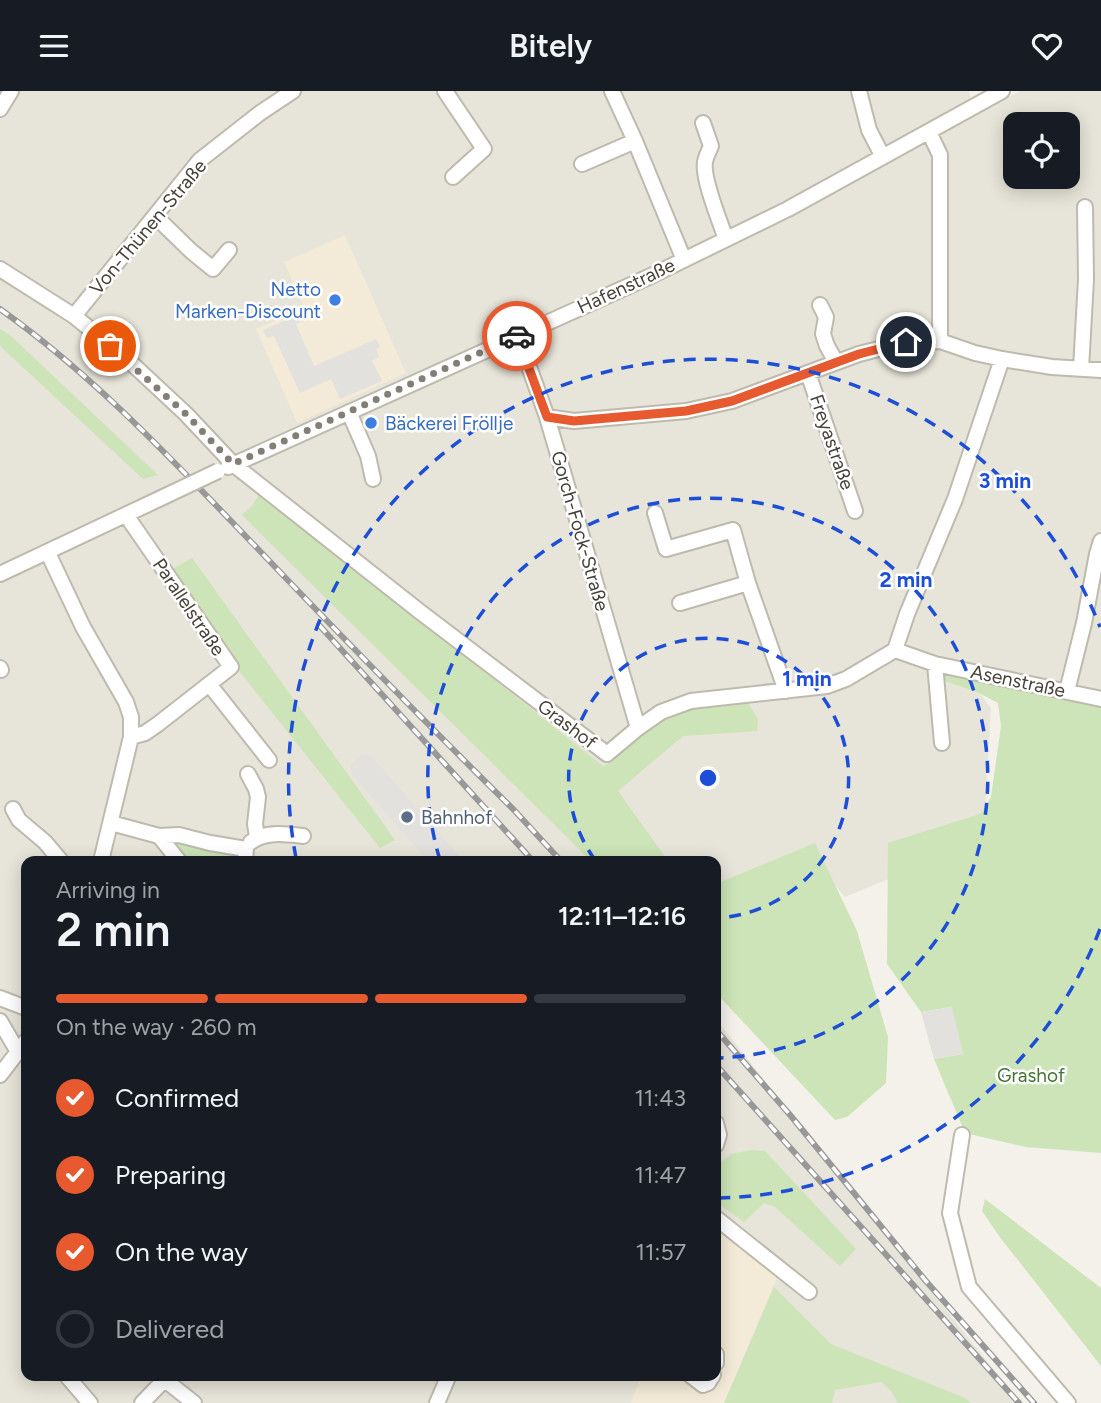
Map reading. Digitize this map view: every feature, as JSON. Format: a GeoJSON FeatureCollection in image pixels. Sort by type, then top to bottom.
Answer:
{"type":"FeatureCollection","features":[{"type":"Feature","properties":{"kind":"street"},"geometry":{"type":"LineString","coordinates":[[0,109],[10,91]]}},
{"type":"Feature","properties":{"kind":"street","name":"Von-Thünen-Straße"},"geometry":{"type":"LineString","coordinates":[[74,316],[200,160],[293,91]]}},
{"type":"Feature","properties":{"kind":"street"},"geometry":{"type":"LineString","coordinates":[[445,91],[484,149],[453,177]]}},
{"type":"Feature","properties":{"kind":"street"},"geometry":{"type":"LineString","coordinates":[[612,91],[684,260]]}},
{"type":"Feature","properties":{"kind":"street"},"geometry":{"type":"LineString","coordinates":[[859,91],[869,130],[883,157]]}},
{"type":"Feature","properties":{"kind":"street","name":"Hafenstraße"},"geometry":{"type":"LineString","coordinates":[[0,574],[233,464],[653,275],[788,209],[1002,91]]}},
{"type":"Feature","properties":{"kind":"street"},"geometry":{"type":"LineString","coordinates":[[703,123],[711,146],[704,168],[726,239]]}},
{"type":"Feature","properties":{"kind":"street"},"geometry":{"type":"LineString","coordinates":[[929,132],[940,155],[940,341]]}},
{"type":"Feature","properties":{"kind":"street"},"geometry":{"type":"LineString","coordinates":[[582,164],[635,141]]}},
{"type":"Feature","properties":{"kind":"street"},"geometry":{"type":"LineString","coordinates":[[1081,369],[1086,279],[1085,208]]}},
{"type":"Feature","properties":{"kind":"street"},"geometry":{"type":"LineString","coordinates":[[155,216],[213,269],[229,250]]}},
{"type":"Feature","properties":{"kind":"street"},"geometry":{"type":"LineString","coordinates":[[0,269],[74,316],[128,361],[186,414],[233,464]]}},
{"type":"Feature","properties":{"kind":"street"},"geometry":{"type":"LineString","coordinates":[[820,305],[826,317],[823,334],[836,362]]}},
{"type":"Feature","properties":{"kind":"street","name":"Gorch-Fock-Straße"},"geometry":{"type":"LineString","coordinates":[[518,335],[547,417],[638,728]]}},
{"type":"Feature","properties":{"kind":"street"},"geometry":{"type":"LineString","coordinates":[[547,417],[574,421],[686,411],[732,401],[859,354],[906,342],[940,341],[1002,359],[1052,367],[1101,370]]}},
{"type":"Feature","properties":{"kind":"street"},"geometry":{"type":"LineString","coordinates":[[895,650],[907,614],[955,499],[1002,359]]}},
{"type":"Feature","properties":{"kind":"street","name":"Freyastraße"},"geometry":{"type":"LineString","coordinates":[[808,373],[855,511]]}},
{"type":"Feature","properties":{"kind":"street"},"geometry":{"type":"LineString","coordinates":[[349,412],[369,456],[373,479]]}},
{"type":"Feature","properties":{"kind":"street","name":"Grashof"},"geometry":{"type":"LineString","coordinates":[[233,464],[419,611],[607,754],[661,712],[691,701],[827,686],[846,679],[895,650]]}},
{"type":"Feature","properties":{"kind":"street"},"geometry":{"type":"LineString","coordinates":[[655,513],[666,549],[733,530],[748,583],[786,691]]}},
{"type":"Feature","properties":{"kind":"street","name":"Parallelstraße"},"geometry":{"type":"LineString","coordinates":[[126,515],[230,667],[145,733],[131,737]]}},
{"type":"Feature","properties":{"kind":"street"},"geometry":{"type":"LineString","coordinates":[[1067,691],[1101,541]]}},
{"type":"Feature","properties":{"kind":"street"},"geometry":{"type":"LineString","coordinates":[[48,552],[83,627],[126,702],[131,717],[131,737],[102,856]]}},
{"type":"Feature","properties":{"kind":"street"},"geometry":{"type":"LineString","coordinates":[[680,603],[748,583]]}},
{"type":"Feature","properties":{"kind":"street","name":"Asenstraße"},"geometry":{"type":"LineString","coordinates":[[895,650],[935,664],[1101,699]]}},
{"type":"Feature","properties":{"kind":"street"},"geometry":{"type":"LineString","coordinates":[[935,664],[942,743]]}},
{"type":"Feature","properties":{"kind":"street"},"geometry":{"type":"LineString","coordinates":[[209,684],[270,760]]}},
{"type":"Feature","properties":{"kind":"street"},"geometry":{"type":"LineString","coordinates":[[247,774],[258,797],[257,837]]}},
{"type":"Feature","properties":{"kind":"street"},"geometry":{"type":"LineString","coordinates":[[13,809],[19,820],[57,856]]}},
{"type":"Feature","properties":{"kind":"street"},"geometry":{"type":"LineString","coordinates":[[111,823],[159,835],[180,835],[246,855],[251,841],[257,837],[284,834],[303,837]]}},
{"type":"Feature","properties":{"kind":"street"},"geometry":{"type":"LineString","coordinates":[[159,835],[174,856]]}},
{"type":"Feature","properties":{"kind":"street"},"geometry":{"type":"LineString","coordinates":[[0,998],[21,1006]]}},
{"type":"Feature","properties":{"kind":"street"},"geometry":{"type":"LineString","coordinates":[[0,1021],[21,1045]]}},
{"type":"Feature","properties":{"kind":"street"},"geometry":{"type":"LineString","coordinates":[[0,1075],[21,1047]]}},
{"type":"Feature","properties":{"kind":"street"},"geometry":{"type":"LineString","coordinates":[[962,1135],[950,1213],[969,1287],[1068,1403]]}},
{"type":"Feature","properties":{"kind":"street"},"geometry":{"type":"LineString","coordinates":[[721,1222],[809,1292]]}},
{"type":"Feature","properties":{"kind":"street"},"geometry":{"type":"LineString","coordinates":[[71,1381],[90,1403]]}},
{"type":"Feature","properties":{"kind":"street"},"geometry":{"type":"LineString","coordinates":[[142,1403],[164,1381]]}},
{"type":"Feature","properties":{"kind":"street"},"geometry":{"type":"LineString","coordinates":[[170,1381],[194,1403]]}},
{"type":"Feature","properties":{"kind":"street"},"geometry":{"type":"LineString","coordinates":[[437,1403],[446,1381]]}},
{"type":"Feature","properties":{"kind":"shaded area"},"geometry":{"type":"Polygon","coordinates":[[[0,91],[969,91],[974,116],[1020,91],[1101,91],[1101,704],[969,679],[991,708],[983,840],[845,897],[808,853],[721,902],[721,856],[21,856],[21,1381],[721,1381],[721,1025],[1020,1403],[0,1403],[0,91]]]}},
{"type":"Feature","properties":{"kind":"shaded area"},"geometry":{"type":"Polygon","coordinates":[[[345,235],[406,373],[297,423],[256,329],[304,308],[284,262],[345,235]]]}},
{"type":"Feature","properties":{"kind":"shaded area"},"geometry":{"type":"Polygon","coordinates":[[[300,314],[303,321],[296,324],[314,366],[376,339],[380,347],[376,349],[379,357],[372,361],[382,381],[340,399],[331,379],[300,393],[274,336],[267,338],[263,330],[300,314]]]}},
{"type":"Feature","properties":{"kind":"shaded area","name":"Bahnhof"},"geometry":{"type":"Polygon","coordinates":[[[361,755],[371,756],[460,856],[424,856],[351,773],[350,765],[361,755]]]}},
{"type":"Feature","properties":{"kind":"shaded area"},"geometry":{"type":"Polygon","coordinates":[[[952,1007],[963,1054],[934,1059],[921,1012],[952,1007]]]}},
{"type":"Feature","properties":{"kind":"shaded area"},"geometry":{"type":"Polygon","coordinates":[[[721,1230],[778,1275],[724,1403],[631,1403],[639,1381],[721,1381],[721,1230]]]}},
{"type":"Feature","properties":{"kind":"green space"},"geometry":{"type":"Polygon","coordinates":[[[0,329],[11,336],[158,475],[143,479],[0,346],[0,329]]]}},
{"type":"Feature","properties":{"kind":"green space"},"geometry":{"type":"Polygon","coordinates":[[[260,493],[604,767],[640,731],[677,708],[724,707],[748,703],[758,719],[757,731],[683,736],[618,791],[664,856],[586,856],[242,515],[260,493]]]}},
{"type":"Feature","properties":{"kind":"green space"},"geometry":{"type":"Polygon","coordinates":[[[192,558],[395,840],[380,848],[236,667],[171,570],[192,558]]]}},
{"type":"Feature","properties":{"kind":"green space"},"geometry":{"type":"Polygon","coordinates":[[[942,669],[1101,701],[1101,1153],[1026,1147],[965,1133],[934,1059],[963,1054],[951,1007],[921,1012],[887,964],[888,843],[980,814],[991,797],[1001,726],[998,703],[977,692],[942,680],[942,669]]]}},
{"type":"Feature","properties":{"kind":"green space"},"geometry":{"type":"Polygon","coordinates":[[[180,839],[238,852],[238,856],[180,856],[169,841],[180,839]]]}},
{"type":"Feature","properties":{"kind":"green space"},"geometry":{"type":"Polygon","coordinates":[[[815,843],[857,931],[888,1037],[886,1083],[847,1117],[835,1120],[721,998],[721,882],[815,843]]]}},
{"type":"Feature","properties":{"kind":"green space"},"geometry":{"type":"Polygon","coordinates":[[[751,1150],[765,1151],[856,1249],[840,1266],[775,1207],[764,1203],[744,1222],[721,1206],[721,1162],[731,1154],[751,1150]]]}},
{"type":"Feature","properties":{"kind":"green space"},"geometry":{"type":"Polygon","coordinates":[[[985,1199],[1101,1288],[1101,1366],[999,1236],[982,1211],[985,1199]]]}},
{"type":"Feature","properties":{"kind":"green space"},"geometry":{"type":"Polygon","coordinates":[[[774,1287],[831,1344],[965,1398],[971,1403],[898,1403],[891,1391],[881,1382],[835,1390],[832,1403],[724,1403],[774,1287]]]}},
{"type":"Feature","properties":{"kind":"railway"},"geometry":{"type":"LineString","coordinates":[[0,309],[69,363],[134,423],[556,856]]}},
{"type":"Feature","properties":{"kind":"railway"},"geometry":{"type":"LineString","coordinates":[[319,625],[528,856]]}},
{"type":"Feature","properties":{"kind":"railway"},"geometry":{"type":"LineString","coordinates":[[721,1036],[791,1116],[925,1280],[1034,1403]]}},
{"type":"Feature","properties":{"kind":"railway"},"geometry":{"type":"LineString","coordinates":[[721,1071],[1019,1403]]}},
{"type":"Feature","properties":{"kind":"way so far"},"geometry":{"type":"LineString","coordinates":[[110,346],[186,414],[233,464],[517,336]]}},
{"type":"Feature","properties":{"kind":"place","name":"Netto Marken-Discount"},"geometry":{"type":"Point","coordinates":[335,300]}},
{"type":"Feature","properties":{"kind":"place","name":"Bäckerei Fröllje"},"geometry":{"type":"Point","coordinates":[371,423]}},
{"type":"Feature","properties":{"kind":"place","name":"Bahnhof"},"geometry":{"type":"Point","coordinates":[407,817]}},
{"type":"Feature","properties":{"kind":"route"},"geometry":{"type":"LineString","coordinates":[[517,336],[547,417],[574,421],[686,411],[732,401],[859,354],[906,342]]}}]}
